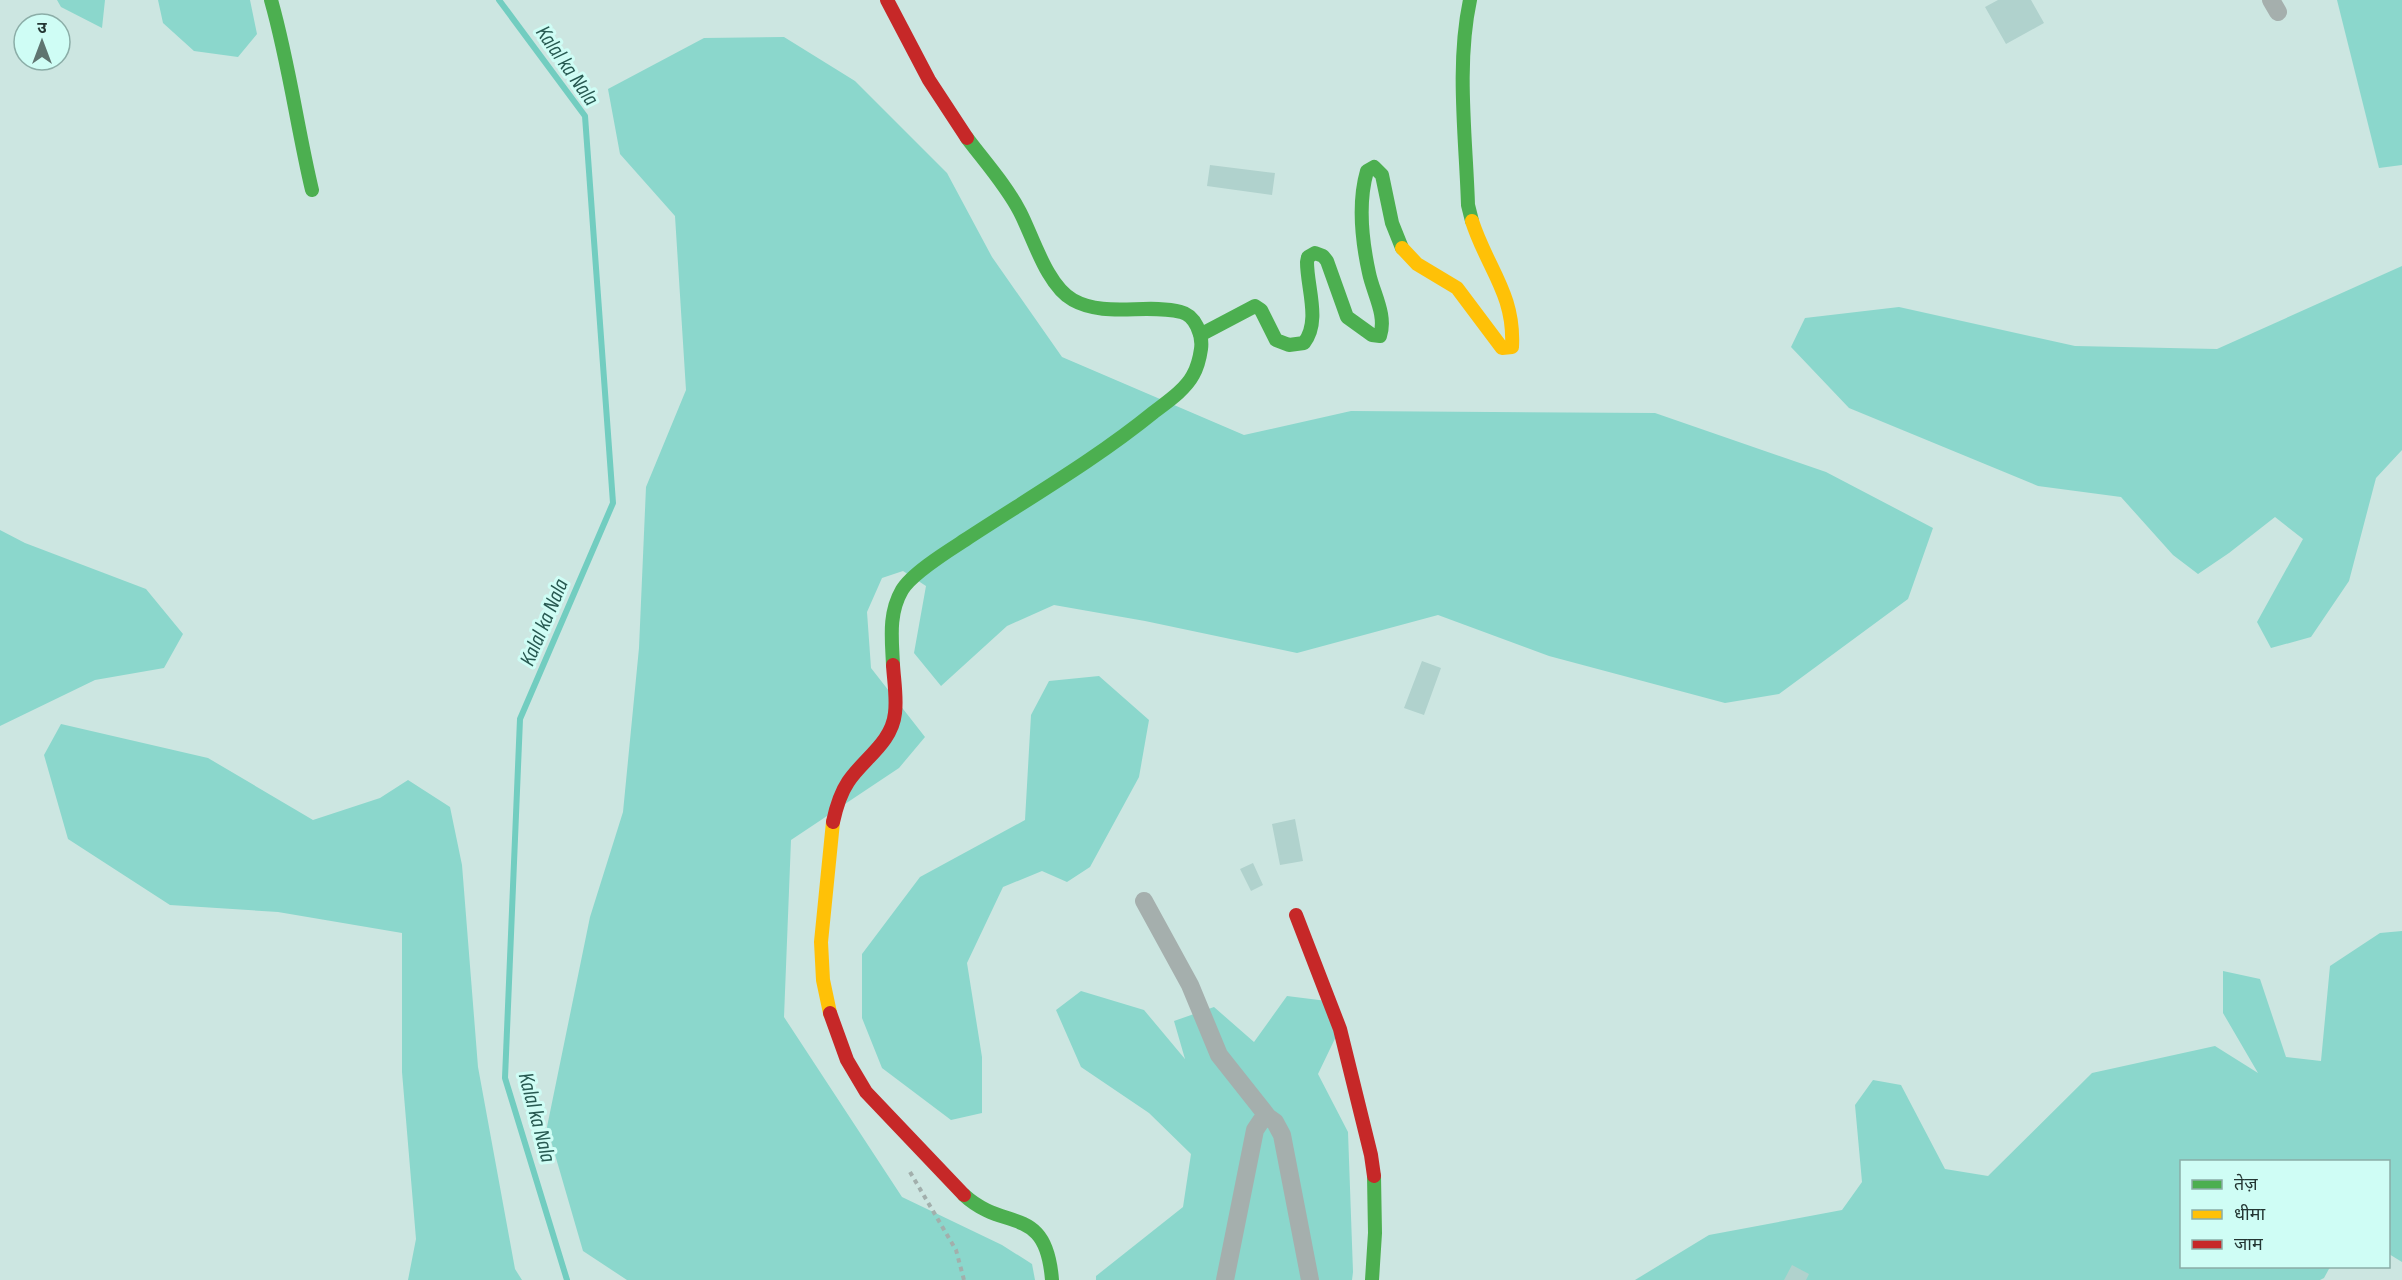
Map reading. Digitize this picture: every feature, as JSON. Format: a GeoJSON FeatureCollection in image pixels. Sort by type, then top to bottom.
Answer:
{"type":"FeatureCollection","features":[{"type":"Feature","properties":{"kind":"street"},"geometry":{"type":"LineString","coordinates":[[271,0],[285,50],[301,143],[312,190]]}},
{"type":"Feature","properties":{"kind":"street"},"geometry":{"type":"LineString","coordinates":[[887,0],[942,101],[1006,189],[1020,212],[1038,255],[1063,293],[1074,301],[1097,308],[1183,312],[1194,321],[1200,335],[1201,348],[1193,375],[1179,392],[1127,434],[933,561],[902,589],[894,604],[891,617],[895,679],[895,713],[892,728],[883,744],[848,781],[835,812],[820,944],[828,1004],[839,1041],[865,1091],[890,1120],[936,1164],[961,1192],[974,1203],[1021,1221],[1041,1235],[1051,1260],[1052,1280]]}},
{"type":"Feature","properties":{"kind":"street"},"geometry":{"type":"LineString","coordinates":[[1200,335],[1255,306],[1260,310],[1276,340],[1292,345],[1304,344],[1309,339],[1313,323],[1306,262],[1308,257],[1315,253],[1323,256],[1327,261],[1349,320],[1372,335],[1380,336],[1382,319],[1368,271],[1363,200],[1365,175],[1371,167],[1374,167],[1382,175],[1395,230],[1404,251],[1418,264],[1443,277],[1458,290],[1502,348],[1512,347],[1512,326],[1505,292],[1472,224],[1468,205],[1463,62],[1465,24],[1470,0]]}},
{"type":"Feature","properties":{"kind":"street"},"geometry":{"type":"LineString","coordinates":[[1144,901],[1190,985],[1219,1055],[1268,1117],[1275,1122],[1282,1135],[1310,1280]]}},
{"type":"Feature","properties":{"kind":"street"},"geometry":{"type":"LineString","coordinates":[[1296,915],[1340,1029],[1371,1155],[1374,1178],[1375,1233],[1372,1280]]}},
{"type":"Feature","properties":{"kind":"street"},"geometry":{"type":"LineString","coordinates":[[1225,1280],[1255,1130],[1261,1121],[1268,1117]]}},
{"type":"Feature","properties":{"kind":"path"},"geometry":{"type":"LineString","coordinates":[[908,1169],[956,1250],[964,1280]]}},
{"type":"Feature","properties":{"kind":"shaded area"},"geometry":{"type":"Polygon","coordinates":[[[57,0],[105,0],[102,28],[72,12],[61,7],[57,0]]]}},
{"type":"Feature","properties":{"kind":"shaded area"},"geometry":{"type":"Polygon","coordinates":[[[158,0],[250,0],[257,34],[238,57],[194,51],[163,23],[158,0]]]}},
{"type":"Feature","properties":{"kind":"shaded area"},"geometry":{"type":"Polygon","coordinates":[[[2337,0],[2402,0],[2402,165],[2379,168],[2337,0]]]}},
{"type":"Feature","properties":{"kind":"shaded area"},"geometry":{"type":"Polygon","coordinates":[[[784,37],[855,81],[947,173],[992,257],[1062,357],[1244,435],[1351,411],[1655,413],[1826,472],[1933,528],[1908,599],[1779,694],[1725,703],[1549,656],[1438,615],[1297,653],[1145,621],[1054,605],[1007,626],[941,686],[914,653],[926,586],[903,571],[882,578],[867,612],[871,668],[925,737],[899,768],[791,840],[784,1017],[902,1197],[1002,1245],[1032,1264],[1035,1280],[627,1280],[583,1251],[547,1127],[590,917],[623,812],[639,648],[646,487],[686,390],[675,216],[620,154],[608,89],[704,38],[784,37]]]}},
{"type":"Feature","properties":{"kind":"shaded area"},"geometry":{"type":"Polygon","coordinates":[[[2402,266],[2402,450],[2376,478],[2349,581],[2311,637],[2271,648],[2257,622],[2303,539],[2275,517],[2198,574],[2173,555],[2121,497],[2038,486],[1849,408],[1791,347],[1805,318],[1899,307],[2075,346],[2217,349],[2402,266]]]}},
{"type":"Feature","properties":{"kind":"shaded area"},"geometry":{"type":"Polygon","coordinates":[[[0,530],[25,543],[146,589],[183,634],[164,668],[95,680],[0,726],[0,530]]]}},
{"type":"Feature","properties":{"kind":"shaded area"},"geometry":{"type":"Polygon","coordinates":[[[1099,676],[1149,720],[1139,777],[1090,867],[1067,882],[1042,871],[1003,887],[967,963],[982,1057],[982,1113],[951,1120],[882,1068],[862,1018],[862,954],[920,877],[1025,820],[1031,715],[1049,681],[1099,676]]]}},
{"type":"Feature","properties":{"kind":"shaded area"},"geometry":{"type":"Polygon","coordinates":[[[61,724],[208,758],[313,820],[380,798],[408,780],[450,807],[462,865],[478,1067],[515,1269],[522,1280],[408,1280],[416,1239],[402,1072],[402,933],[278,912],[170,905],[68,839],[44,755],[61,724]]]}},
{"type":"Feature","properties":{"kind":"shaded area"},"geometry":{"type":"Polygon","coordinates":[[[2402,931],[2402,1262],[2390,1255],[2390,1160],[2180,1160],[2180,1268],[2329,1268],[2324,1278],[2320,1280],[1635,1280],[1709,1235],[1842,1210],[1862,1182],[1855,1105],[1873,1080],[1901,1085],[1945,1169],[1988,1176],[2092,1073],[2215,1046],[2258,1073],[2223,1013],[2223,971],[2260,979],[2286,1057],[2321,1061],[2330,966],[2380,933],[2402,931]]]}},
{"type":"Feature","properties":{"kind":"shaded area"},"geometry":{"type":"Polygon","coordinates":[[[1081,991],[1144,1010],[1185,1059],[1174,1021],[1214,1007],[1254,1042],[1287,996],[1327,1001],[1342,1024],[1318,1074],[1348,1132],[1352,1280],[1096,1280],[1096,1276],[1183,1207],[1191,1154],[1149,1113],[1081,1067],[1056,1010],[1081,991]]]}},
{"type":"Feature","properties":{"kind":"building"},"geometry":{"type":"Polygon","coordinates":[[[1998,0],[2031,0],[2044,23],[2006,44],[1985,7],[1998,0]]]}},
{"type":"Feature","properties":{"kind":"building"},"geometry":{"type":"Polygon","coordinates":[[[1210,165],[1275,173],[1272,195],[1207,186],[1210,165]]]}},
{"type":"Feature","properties":{"kind":"building"},"geometry":{"type":"Polygon","coordinates":[[[1422,661],[1441,668],[1424,715],[1404,708],[1422,661]]]}},
{"type":"Feature","properties":{"kind":"building"},"geometry":{"type":"Polygon","coordinates":[[[1295,819],[1303,861],[1280,865],[1272,824],[1295,819]]]}},
{"type":"Feature","properties":{"kind":"building"},"geometry":{"type":"Polygon","coordinates":[[[1253,863],[1263,885],[1251,891],[1240,869],[1253,863]]]}},
{"type":"Feature","properties":{"kind":"building"},"geometry":{"type":"Polygon","coordinates":[[[1792,1265],[1809,1274],[1806,1280],[1784,1280],[1792,1265]]]}},
{"type":"Feature","properties":{"kind":"waterway","name":"Kalal ka Nala"},"geometry":{"type":"LineString","coordinates":[[499,0],[585,116],[613,503],[520,719],[505,1078],[567,1280]]}},
{"type":"Feature","properties":{"kind":"traffic: fast"},"geometry":{"type":"LineString","coordinates":[[271,0],[283,47],[312,190]]}},
{"type":"Feature","properties":{"kind":"traffic: fast"},"geometry":{"type":"LineString","coordinates":[[1470,0],[1463,76],[1468,205],[1472,221]]}},
{"type":"Feature","properties":{"kind":"traffic: fast"},"geometry":{"type":"LineString","coordinates":[[893,665],[893,618],[898,599],[907,583],[940,556],[1085,463],[1170,400],[1193,375],[1201,349],[1201,338],[1197,326],[1186,314],[1154,309],[1098,308],[1073,300],[1064,293],[1048,273],[1014,202],[967,138]]}},
{"type":"Feature","properties":{"kind":"traffic: fast"},"geometry":{"type":"LineString","coordinates":[[1200,335],[1255,306],[1261,310],[1276,340],[1289,345],[1304,343],[1312,325],[1307,262],[1308,257],[1315,253],[1323,256],[1327,261],[1347,317],[1372,335],[1380,336],[1381,312],[1369,273],[1362,222],[1364,183],[1367,171],[1374,167],[1382,175],[1392,223],[1402,248]]}},
{"type":"Feature","properties":{"kind":"traffic: fast"},"geometry":{"type":"LineString","coordinates":[[1372,1280],[1375,1233],[1374,1176]]}},
{"type":"Feature","properties":{"kind":"traffic: fast"},"geometry":{"type":"LineString","coordinates":[[964,1195],[979,1206],[1032,1229],[1041,1240],[1048,1256],[1052,1280]]}},
{"type":"Feature","properties":{"kind":"traffic: slow"},"geometry":{"type":"LineString","coordinates":[[1402,248],[1417,264],[1457,288],[1502,348],[1512,347],[1512,328],[1505,296],[1472,221]]}},
{"type":"Feature","properties":{"kind":"traffic: slow"},"geometry":{"type":"LineString","coordinates":[[830,1013],[823,980],[821,942],[833,822]]}},
{"type":"Feature","properties":{"kind":"traffic: jam"},"geometry":{"type":"LineString","coordinates":[[887,0],[929,80],[967,138]]}},
{"type":"Feature","properties":{"kind":"traffic: jam"},"geometry":{"type":"LineString","coordinates":[[833,822],[845,787],[883,742],[893,724],[896,701],[893,665]]}},
{"type":"Feature","properties":{"kind":"traffic: jam"},"geometry":{"type":"LineString","coordinates":[[1296,915],[1340,1029],[1371,1155],[1374,1176]]}},
{"type":"Feature","properties":{"kind":"traffic: jam"},"geometry":{"type":"LineString","coordinates":[[830,1013],[847,1060],[866,1092],[964,1195]]}}]}
